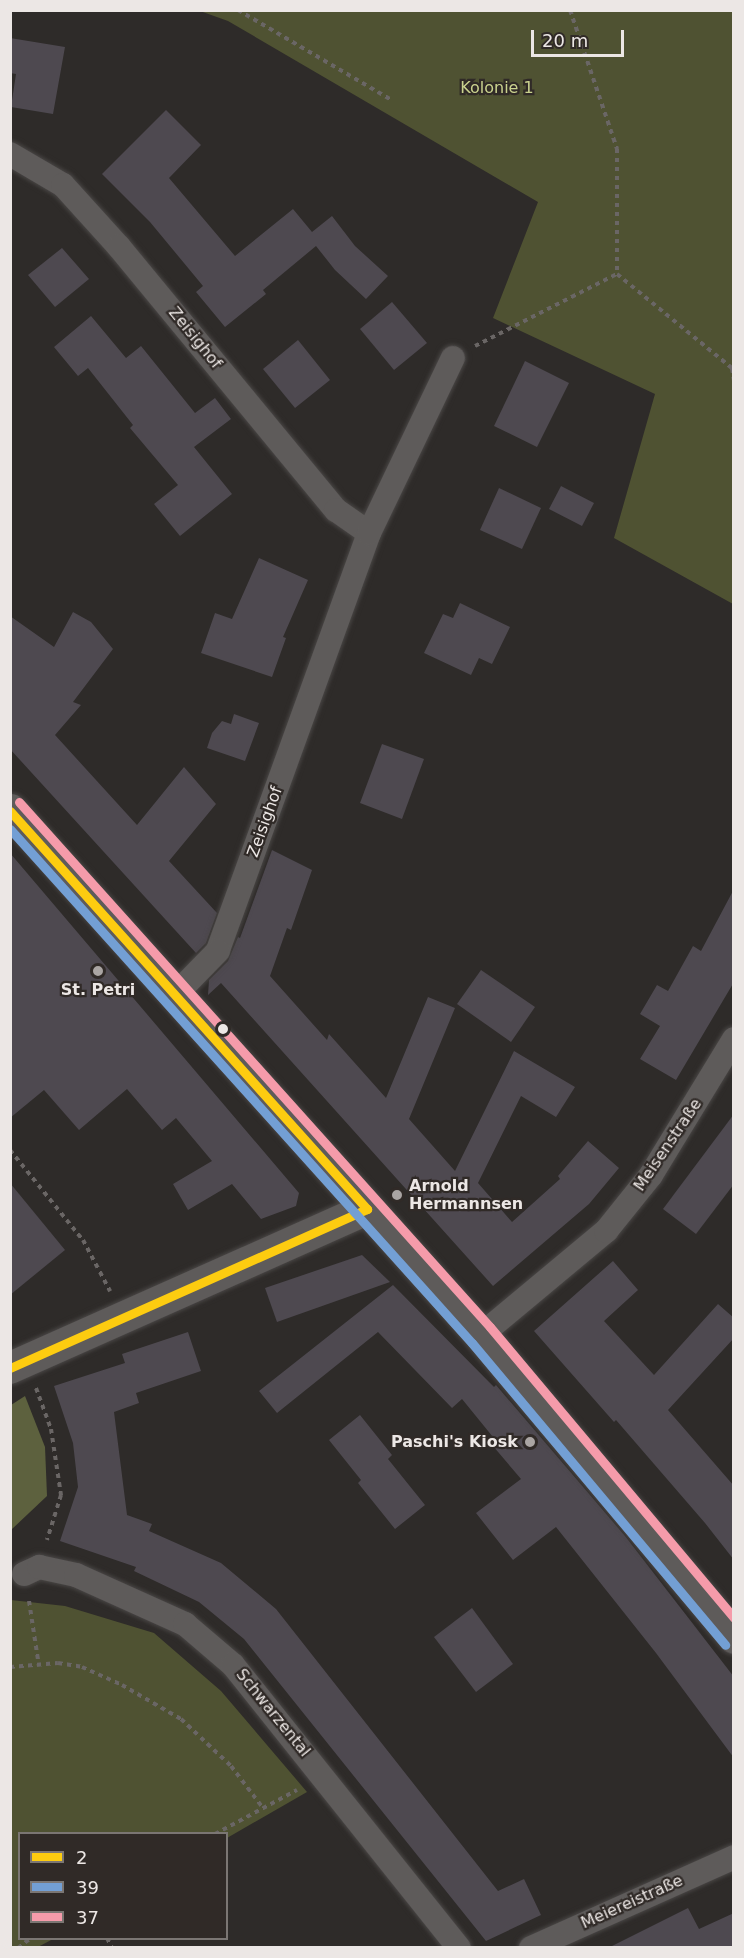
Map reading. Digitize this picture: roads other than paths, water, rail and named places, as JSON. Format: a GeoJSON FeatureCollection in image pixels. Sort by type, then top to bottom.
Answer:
{"type":"FeatureCollection","features":[{"type":"Feature","properties":{"kind":"main road"},"geometry":{"type":"LineString","coordinates":[[10,810],[481,1335],[734,1637]]}},
{"type":"Feature","properties":{"kind":"street","name":"Zeisighof"},"geometry":{"type":"LineString","coordinates":[[10,154],[63,186],[119,247],[336,510],[369,533]]}},
{"type":"Feature","properties":{"kind":"street","name":"Zeisighof"},"geometry":{"type":"LineString","coordinates":[[175,995],[218,951],[369,533],[453,358]]}},
{"type":"Feature","properties":{"kind":"street","name":"Meisenstraße"},"geometry":{"type":"LineString","coordinates":[[481,1335],[606,1231],[651,1175],[734,1040]]}},
{"type":"Feature","properties":{"kind":"street"},"geometry":{"type":"LineString","coordinates":[[10,1368],[367,1209]]}},
{"type":"Feature","properties":{"kind":"street","name":"Schwarzental"},"geometry":{"type":"LineString","coordinates":[[32,1570],[76,1575],[185,1624],[233,1665],[459,1947]]}},
{"type":"Feature","properties":{"kind":"street","name":"Meiereistraße"},"geometry":{"type":"LineString","coordinates":[[531,1947],[734,1857]]}},
{"type":"Feature","properties":{"kind":"place","name":"St. Petri"},"geometry":{"type":"Point","coordinates":[98,971]}},
{"type":"Feature","properties":{"kind":"place","name":"Arnold Hermannsen"},"geometry":{"type":"Point","coordinates":[397,1195]}},
{"type":"Feature","properties":{"kind":"place","name":"Paschi's Kiosk"},"geometry":{"type":"Point","coordinates":[530,1442]}},
{"type":"Feature","properties":{"kind":"park label","name":"Kolonie 1"},"geometry":{"type":"Point","coordinates":[497,88]}}]}
